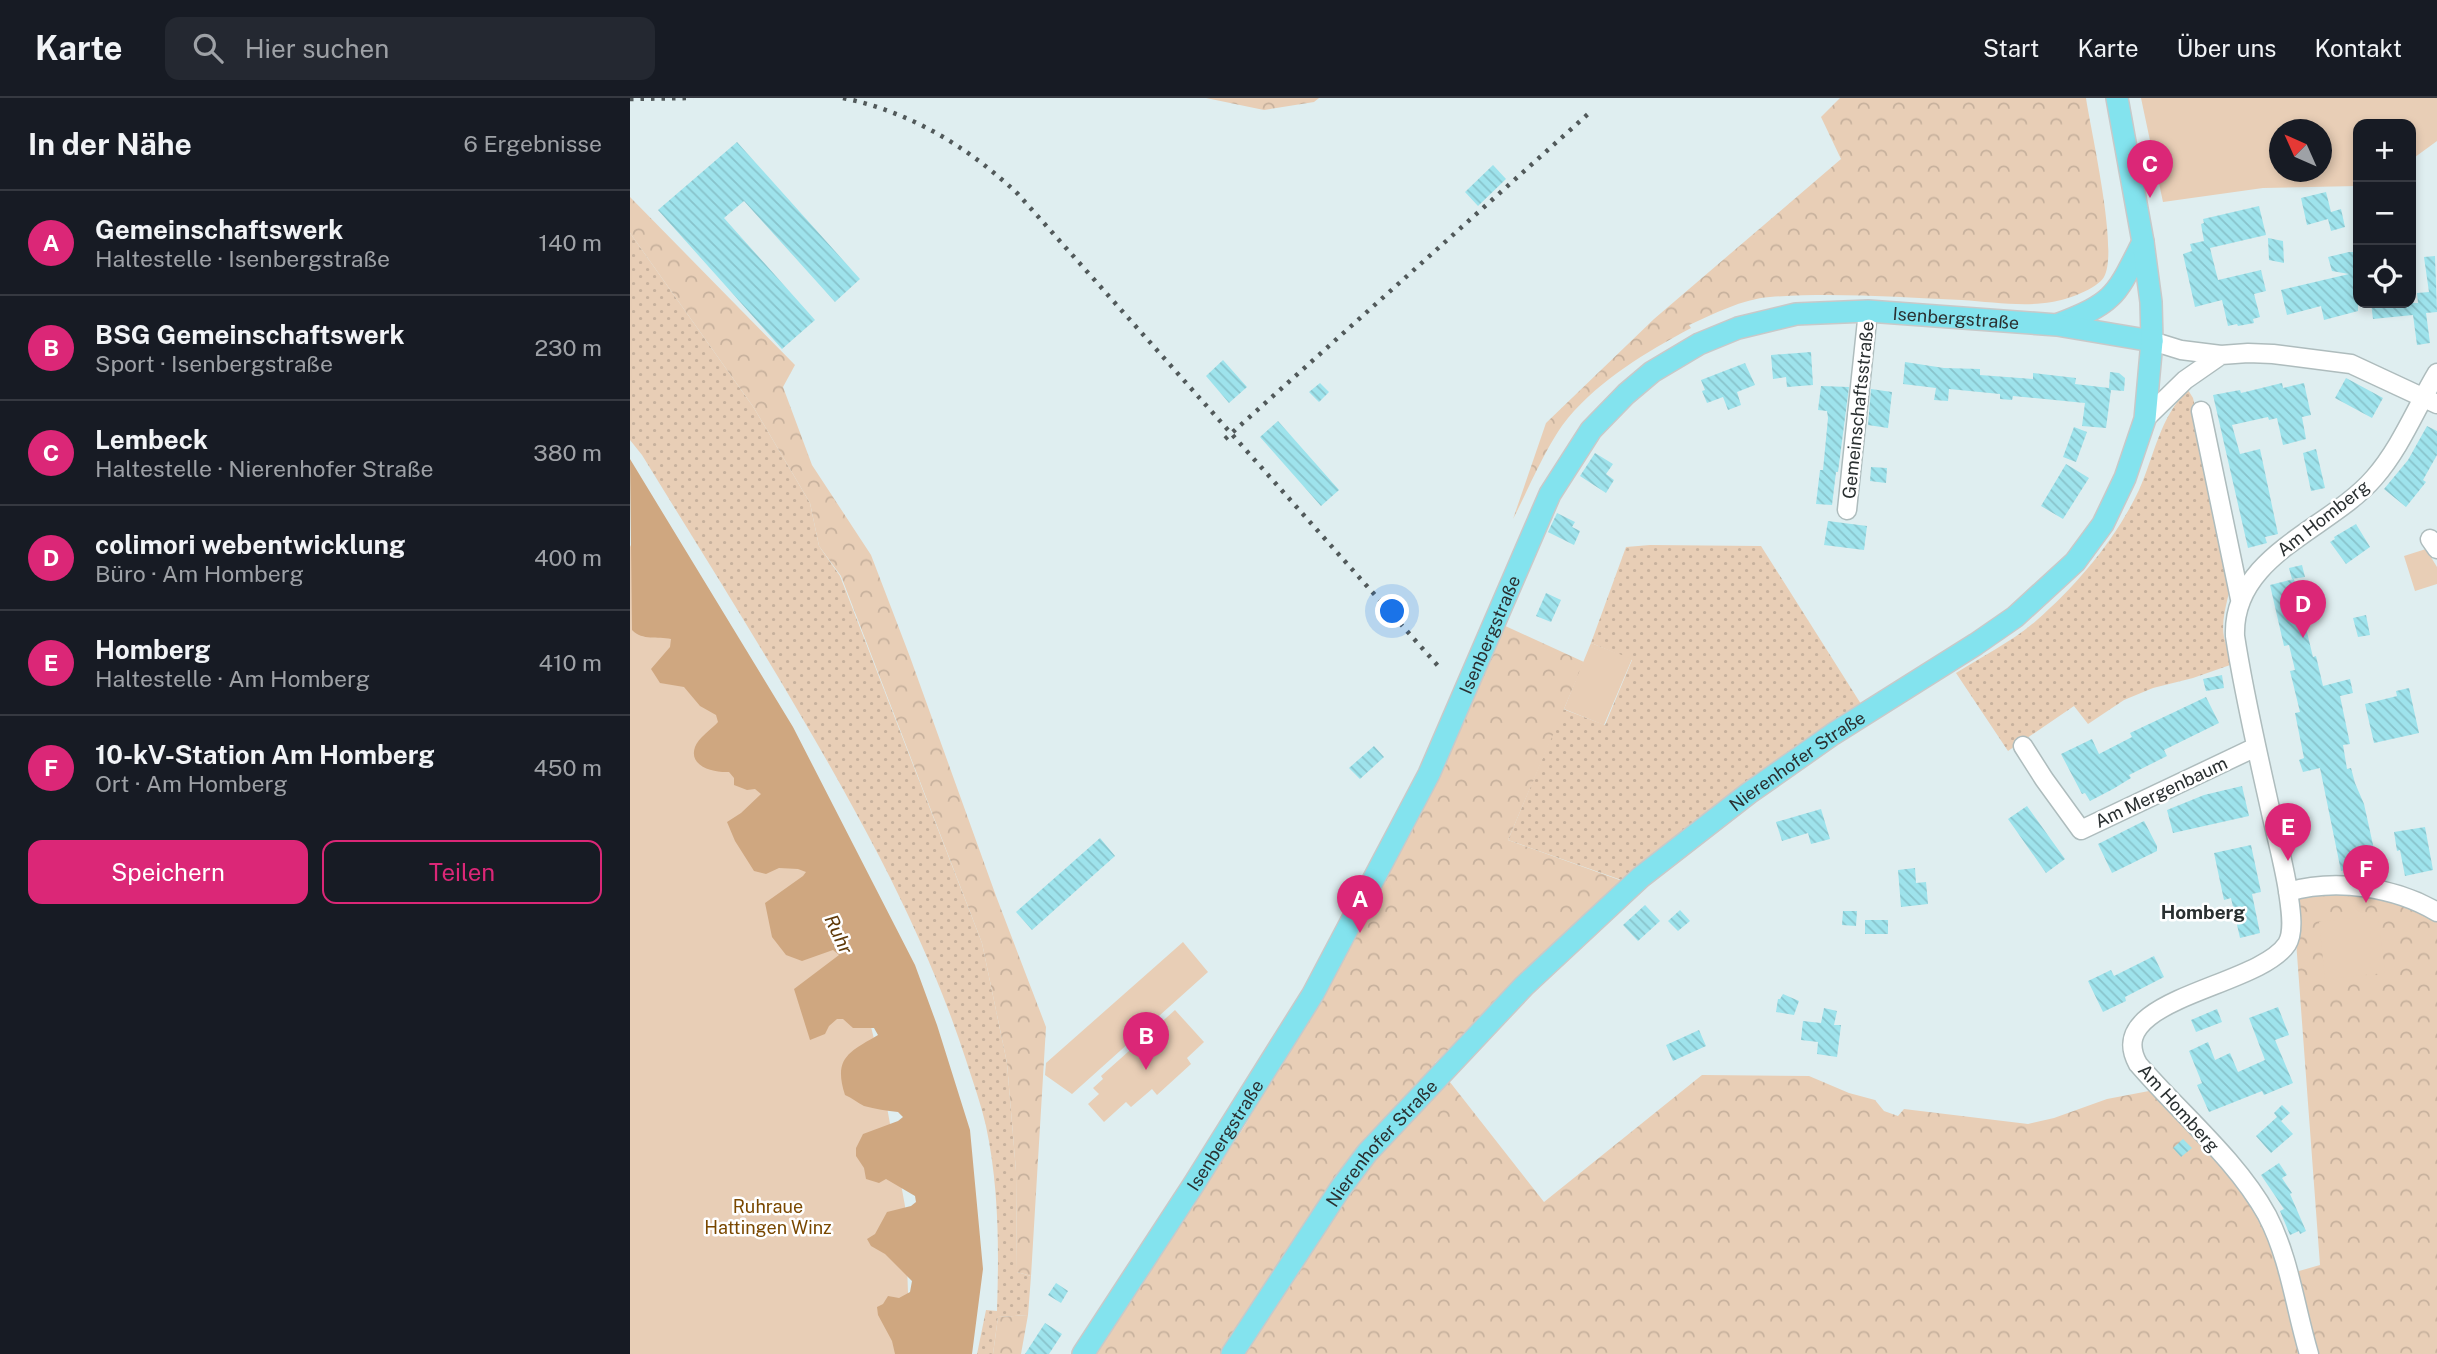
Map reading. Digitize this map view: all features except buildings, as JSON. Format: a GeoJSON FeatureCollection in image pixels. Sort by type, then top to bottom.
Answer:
{"type":"FeatureCollection","features":[{"type":"Feature","properties":{"kind":"main road","name":"Nierenhofer Straße"},"geometry":{"type":"LineString","coordinates":[[1231,1354],[1334,1198],[1367,1153],[1524,986],[1591,922],[1640,877],[1739,800],[1833,734],[1966,651],[2015,617],[2075,562],[2104,524],[2129,468],[2145,419],[2151,341],[2151,302],[2143,242],[2118,98]]}},
{"type":"Feature","properties":{"kind":"main road"},"geometry":{"type":"LineString","coordinates":[[2057,325],[2095,310],[2112,297],[2143,242]]}},
{"type":"Feature","properties":{"kind":"main road","name":"Isenbergstraße"},"geometry":{"type":"LineString","coordinates":[[1083,1354],[1313,994],[1349,930],[1448,733],[1539,516],[1562,473],[1591,430],[1626,394],[1652,372],[1717,335],[1757,322],[1796,314],[1868,311],[2057,325],[2151,341]]}},
{"type":"Feature","properties":{"kind":"street","name":"Gemeinschaftsstraße"},"geometry":{"type":"LineString","coordinates":[[1847,510],[1868,311]]}},
{"type":"Feature","properties":{"kind":"street"},"geometry":{"type":"LineString","coordinates":[[2151,341],[2181,350],[2221,355],[2283,355],[2344,363],[2359,367],[2430,400]]}},
{"type":"Feature","properties":{"kind":"street"},"geometry":{"type":"LineString","coordinates":[[2145,419],[2185,380],[2221,355]]}},
{"type":"Feature","properties":{"kind":"street","name":"Am Homberg"},"geometry":{"type":"LineString","coordinates":[[2309,1354],[2293,1285],[2276,1235],[2266,1215],[2220,1153],[2138,1064],[2131,1047],[2134,1032],[2151,1014],[2255,969],[2276,956],[2291,935],[2288,892],[2235,636],[2240,599],[2251,580],[2270,560],[2330,517],[2375,478],[2430,400],[2437,373]]}},
{"type":"Feature","properties":{"kind":"street","name":"Am Homberg"},"geometry":{"type":"LineString","coordinates":[[2201,411],[2240,599]]}},
{"type":"Feature","properties":{"kind":"street","name":"Am Mergenbaum"},"geometry":{"type":"LineString","coordinates":[[2023,746],[2081,830],[2256,747]]}},
{"type":"Feature","properties":{"kind":"street"},"geometry":{"type":"LineString","coordinates":[[2288,892],[2311,887],[2351,887],[2394,893],[2437,912]]}},
{"type":"Feature","properties":{"kind":"green space"},"geometry":{"type":"Polygon","coordinates":[[[1206,98],[1319,98],[1314,102],[1264,110],[1206,98]]]}},
{"type":"Feature","properties":{"kind":"green space"},"geometry":{"type":"Polygon","coordinates":[[[1840,98],[2086,98],[2106,218],[2108,263],[2104,277],[2095,286],[2081,293],[2058,301],[2041,303],[1818,295],[1760,298],[1728,308],[1689,325],[1691,328],[1625,367],[1581,404],[1553,440],[1513,519],[1546,423],[1654,319],[1841,159],[1821,117],[1840,98]]]}},
{"type":"Feature","properties":{"kind":"green space"},"geometry":{"type":"Polygon","coordinates":[[[2141,98],[2437,98],[2437,141],[2416,156],[2416,119],[2353,119],[2353,186],[2263,188],[2163,202],[2141,98]]]}},
{"type":"Feature","properties":{"kind":"green space"},"geometry":{"type":"Polygon","coordinates":[[[630,197],[795,365],[783,387],[812,465],[871,555],[910,657],[1046,1027],[1031,1276],[1017,1272],[1016,1171],[1007,1063],[982,943],[841,576],[819,546],[810,503],[754,408],[630,233],[630,197]]]}},
{"type":"Feature","properties":{"kind":"green space"},"geometry":{"type":"Polygon","coordinates":[[[630,233],[754,408],[810,503],[819,546],[840,576],[982,943],[1007,1063],[1016,1171],[1017,1272],[1031,1276],[1028,1315],[998,1317],[993,1354],[977,1354],[986,1310],[997,1311],[998,1241],[990,1149],[974,1085],[937,982],[879,856],[764,653],[642,455],[630,440],[630,233]]]}},
{"type":"Feature","properties":{"kind":"green space"},"geometry":{"type":"Polygon","coordinates":[[[2188,390],[2193,398],[2233,571],[2223,629],[2233,664],[2153,688],[2124,700],[2088,724],[2074,706],[2008,751],[1956,673],[2028,628],[2067,592],[2094,560],[2130,508],[2164,424],[2178,400],[2188,390]]]}},
{"type":"Feature","properties":{"kind":"green space","name":"Ruhraue Hattingen Winz"},"geometry":{"type":"Polygon","coordinates":[[[630,545],[854,958],[876,1047],[905,1206],[909,1322],[904,1354],[630,1354],[630,545]]]}},
{"type":"Feature","properties":{"kind":"green space"},"geometry":{"type":"Polygon","coordinates":[[[1761,546],[1861,704],[1627,882],[1508,840],[1563,709],[1605,725],[1632,660],[1591,643],[1626,547],[1761,546]]]}},
{"type":"Feature","properties":{"kind":"green space"},"geometry":{"type":"Polygon","coordinates":[[[2426,549],[2437,567],[2437,584],[2415,591],[2404,556],[2426,549]]]}},
{"type":"Feature","properties":{"kind":"green space"},"geometry":{"type":"Polygon","coordinates":[[[1501,624],[1584,662],[1508,840],[1628,883],[1531,967],[1435,1063],[1544,1202],[1702,1075],[1809,1076],[1849,1093],[1875,1100],[1884,1111],[1898,1116],[1904,1109],[2028,1124],[2054,1118],[2107,1099],[2149,1091],[2222,1166],[2259,1215],[2285,1275],[2320,1265],[2292,887],[2391,897],[2437,921],[2437,1354],[1096,1354],[1244,1127],[1339,964],[1501,624]]]}},
{"type":"Feature","properties":{"kind":"green space"},"geometry":{"type":"Polygon","coordinates":[[[1591,643],[1632,659],[1604,725],[1564,709],[1591,643]]]}},
{"type":"Feature","properties":{"kind":"green space"},"geometry":{"type":"Polygon","coordinates":[[[2378,915],[2385,973],[2325,979],[2319,922],[2378,915]]]}},
{"type":"Feature","properties":{"kind":"green space"},"geometry":{"type":"Polygon","coordinates":[[[1183,942],[1208,972],[1072,1094],[1045,1075],[1046,1063],[1183,942]]]}},
{"type":"Feature","properties":{"kind":"green space"},"geometry":{"type":"Polygon","coordinates":[[[1175,1010],[1204,1042],[1187,1058],[1191,1064],[1157,1095],[1152,1089],[1131,1107],[1126,1102],[1104,1122],[1088,1104],[1099,1094],[1093,1088],[1103,1079],[1101,1076],[1175,1010]]]}},
{"type":"Feature","properties":{"kind":"green space"},"geometry":{"type":"Polygon","coordinates":[[[1028,1315],[1021,1354],[993,1354],[998,1317],[1028,1315]]]}},
{"type":"Feature","properties":{"kind":"water","name":"Ruhr"},"geometry":{"type":"Polygon","coordinates":[[[630,459],[793,727],[915,965],[970,1130],[983,1269],[972,1354],[895,1354],[892,1341],[878,1315],[877,1307],[883,1304],[888,1296],[899,1298],[910,1292],[912,1281],[885,1254],[871,1246],[867,1239],[875,1234],[887,1212],[911,1206],[916,1202],[915,1196],[886,1179],[879,1183],[866,1179],[864,1168],[856,1156],[856,1148],[863,1134],[903,1117],[898,1112],[864,1106],[845,1095],[841,1072],[843,1064],[859,1046],[878,1035],[874,1028],[853,1028],[843,1019],[837,1019],[825,1034],[810,1040],[794,989],[839,955],[833,950],[802,961],[786,955],[772,937],[765,903],[806,872],[779,868],[766,874],[754,871],[735,841],[727,822],[761,794],[755,789],[747,790],[734,785],[734,778],[729,772],[710,770],[695,759],[695,747],[718,722],[716,715],[700,706],[684,687],[660,683],[651,669],[670,647],[671,639],[645,637],[632,630],[630,459]]]}},
{"type":"Feature","properties":{"kind":"railway"},"geometry":{"type":"LineString","coordinates":[[630,99],[693,98]]}},
{"type":"Feature","properties":{"kind":"railway"},"geometry":{"type":"LineString","coordinates":[[843,98],[892,112],[937,134],[979,161],[1018,194],[1439,667]]}},
{"type":"Feature","properties":{"kind":"railway"},"geometry":{"type":"LineString","coordinates":[[1225,439],[1588,114]]}},
{"type":"Feature","properties":{"kind":"place","name":"Lembeck"},"geometry":{"type":"Point","coordinates":[2150,198]}},
{"type":"Feature","properties":{"kind":"place","name":"colimori webentwicklung"},"geometry":{"type":"Point","coordinates":[2303,638]}},
{"type":"Feature","properties":{"kind":"place","name":"Homberg"},"geometry":{"type":"Point","coordinates":[2288,861]}},
{"type":"Feature","properties":{"kind":"place","name":"10-kV-Station Am Homberg"},"geometry":{"type":"Point","coordinates":[2366,903]}},
{"type":"Feature","properties":{"kind":"place","name":"Gemeinschaftswerk"},"geometry":{"type":"Point","coordinates":[1360,933]}},
{"type":"Feature","properties":{"kind":"place","name":"BSG Gemeinschaftswerk"},"geometry":{"type":"Point","coordinates":[1146,1070]}},
{"type":"Feature","properties":{"kind":"district","name":"Homberg"},"geometry":{"type":"Point","coordinates":[2203,912]}}]}
